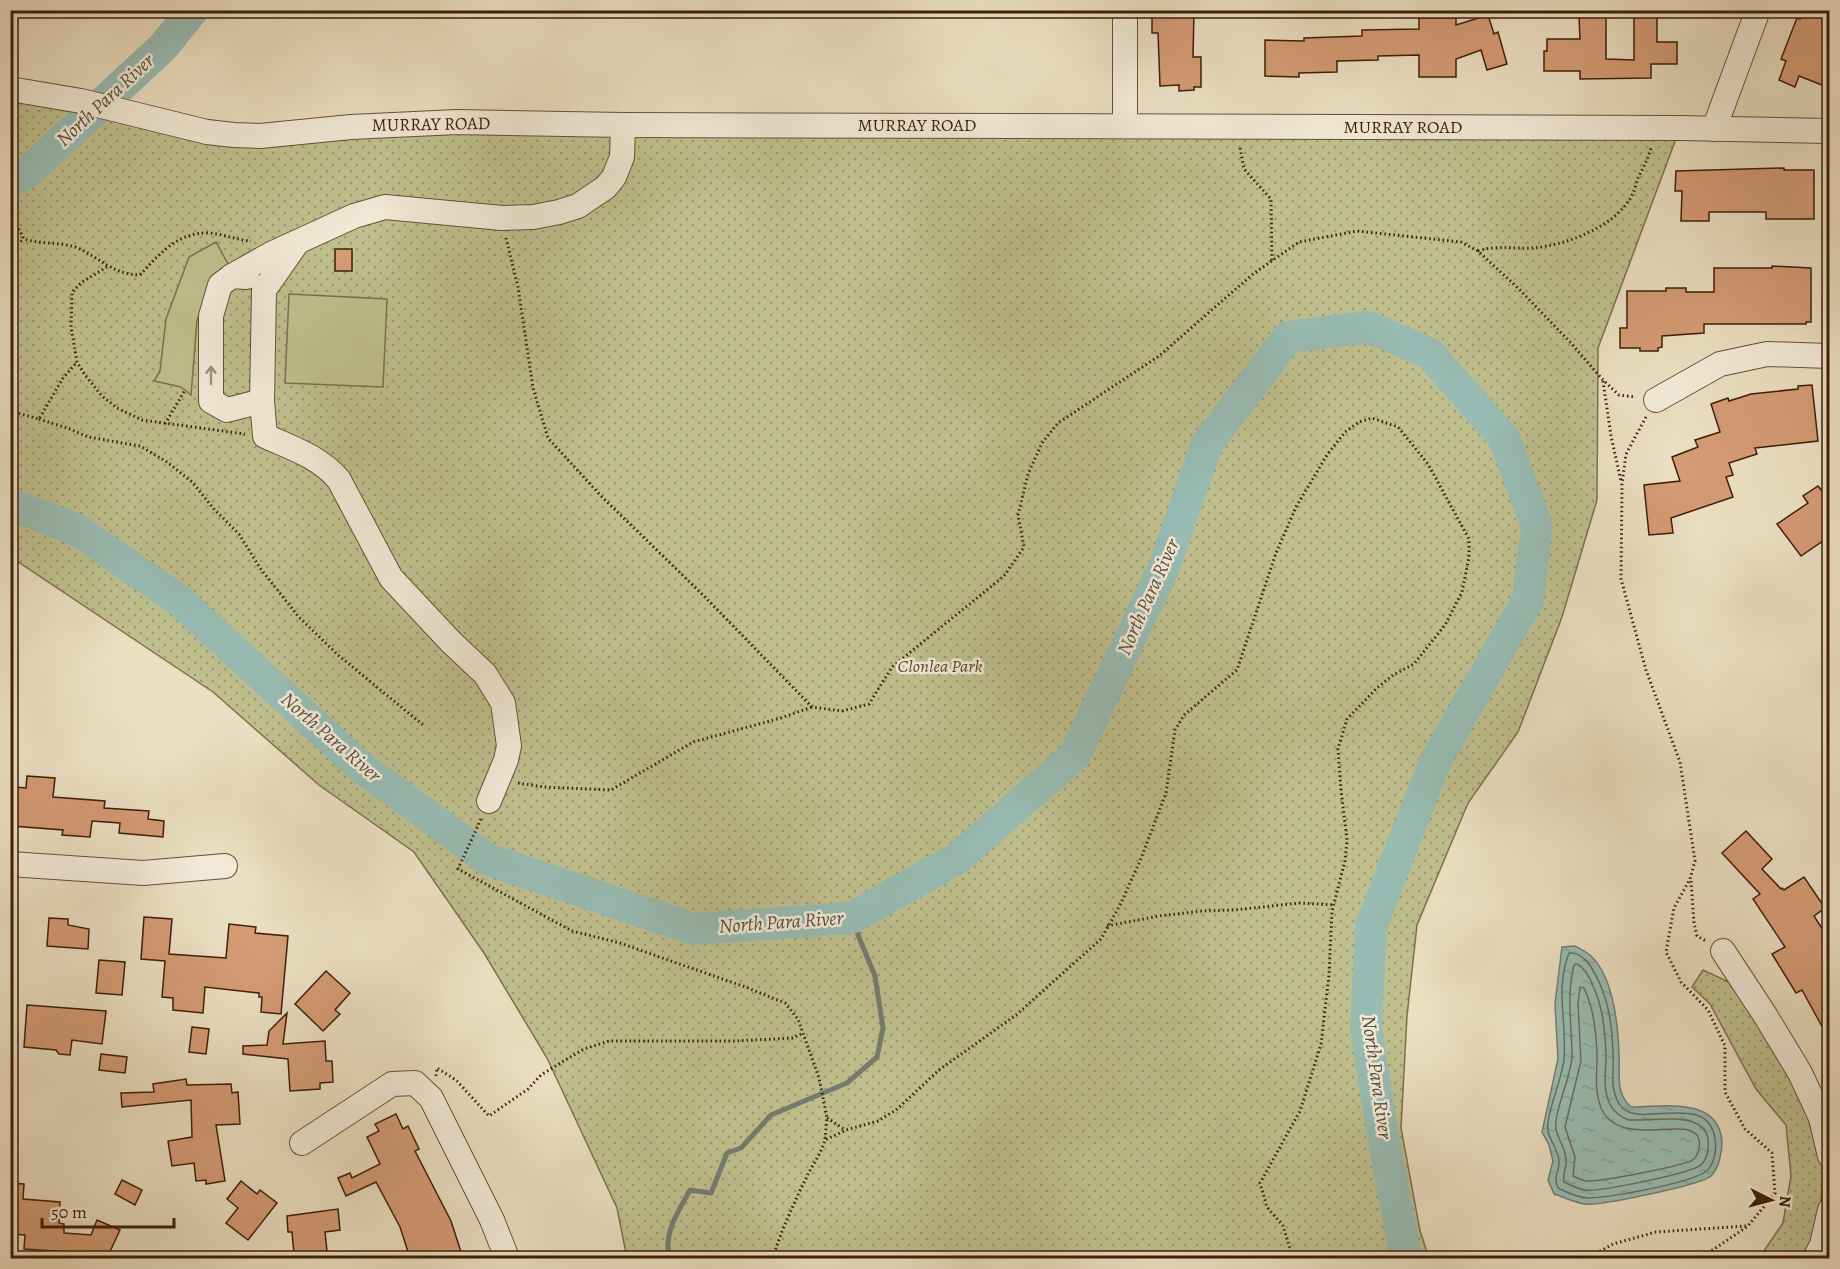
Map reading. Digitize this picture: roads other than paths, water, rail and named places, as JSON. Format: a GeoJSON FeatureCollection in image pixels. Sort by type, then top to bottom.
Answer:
{"type":"FeatureCollection","features":[{"type":"Feature","properties":{"kind":"street"},"geometry":{"type":"LineString","coordinates":[[1125,10],[1125,126]]}},
{"type":"Feature","properties":{"kind":"street"},"geometry":{"type":"LineString","coordinates":[[1714,129],[1758,10]]}},
{"type":"Feature","properties":{"kind":"street","name":"MURRAY ROAD"},"geometry":{"type":"LineString","coordinates":[[10,89],[81,101],[207,132],[260,136],[351,126],[457,122],[623,125],[1236,126],[1830,131]]}},
{"type":"Feature","properties":{"kind":"street"},"geometry":{"type":"LineString","coordinates":[[262,401],[227,410],[211,401],[211,316],[220,285],[271,254],[354,216],[386,207],[502,218],[533,217],[578,206],[606,187],[620,167],[623,125]]}},
{"type":"Feature","properties":{"kind":"street"},"geometry":{"type":"LineString","coordinates":[[297,243],[264,290],[262,401],[265,436],[329,467],[339,480],[391,578],[451,642],[485,674],[503,703],[509,746],[489,801]]}},
{"type":"Feature","properties":{"kind":"street"},"geometry":{"type":"LineString","coordinates":[[232,276],[255,277],[264,290]]}},
{"type":"Feature","properties":{"kind":"street"},"geometry":{"type":"LineString","coordinates":[[1656,400],[1720,364],[1767,354],[1830,356]]}},
{"type":"Feature","properties":{"kind":"street"},"geometry":{"type":"LineString","coordinates":[[10,864],[143,873],[225,866]]}},
{"type":"Feature","properties":{"kind":"street"},"geometry":{"type":"LineString","coordinates":[[1723,951],[1800,1072],[1821,1118],[1830,1156]]}},
{"type":"Feature","properties":{"kind":"street"},"geometry":{"type":"LineString","coordinates":[[302,1143],[392,1084],[415,1083],[431,1098],[492,1220],[507,1258]]}},
{"type":"Feature","properties":{"kind":"street"},"geometry":{"type":"LineString","coordinates":[[1815,1258],[1822,1245],[1830,1210]]}},
{"type":"Feature","properties":{"kind":"water"},"geometry":{"type":"Polygon","coordinates":[[[1575,946],[1599,965],[1610,989],[1617,1030],[1619,1083],[1626,1102],[1631,1107],[1687,1107],[1711,1117],[1719,1127],[1722,1142],[1720,1160],[1711,1176],[1671,1189],[1594,1204],[1581,1203],[1554,1194],[1548,1180],[1553,1161],[1549,1145],[1542,1132],[1558,1059],[1555,1004],[1562,947],[1575,946]]]}},
{"type":"Feature","properties":{"kind":"waterway","name":"North Para River"},"geometry":{"type":"LineString","coordinates":[[10,182],[28,172],[163,47],[193,10]]}},
{"type":"Feature","properties":{"kind":"waterway","name":"North Para River"},"geometry":{"type":"LineString","coordinates":[[10,504],[77,530],[180,601],[361,767],[487,859],[694,929],[851,918],[958,858],[1075,755],[1164,567],[1207,444],[1288,337],[1368,327],[1429,353],[1504,438],[1537,526],[1528,600],[1435,762],[1371,926],[1366,1028],[1406,1258]]}},
{"type":"Feature","properties":{"kind":"waterway"},"geometry":{"type":"LineString","coordinates":[[670,1258],[668,1240],[681,1206],[690,1190],[711,1193],[727,1153],[741,1148],[771,1115],[847,1083],[877,1057],[883,1028],[875,976],[851,918]]}},
{"type":"Feature","properties":{"kind":"park label","name":"Clonlea Park"},"geometry":{"type":"Point","coordinates":[940,666]}}]}
